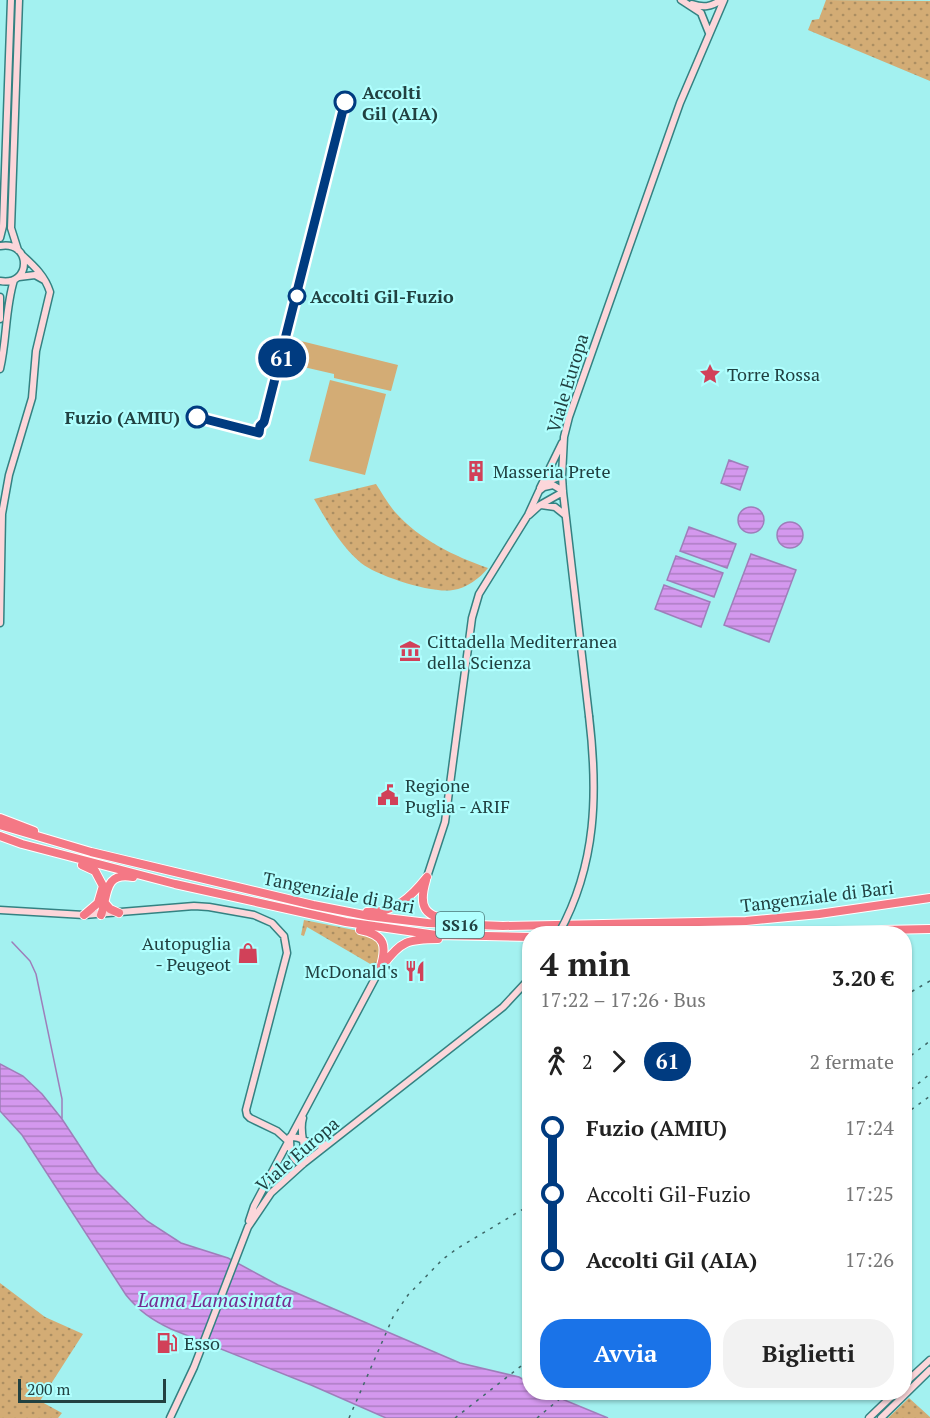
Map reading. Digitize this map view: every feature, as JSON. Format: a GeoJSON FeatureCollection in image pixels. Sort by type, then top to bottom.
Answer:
{"type":"FeatureCollection","features":[{"type":"Feature","properties":{"kind":"highway"},"geometry":{"type":"LineString","coordinates":[[0,818],[46,834],[57,843]]}},
{"type":"Feature","properties":{"kind":"highway","name":"Tangenziale di Bari"},"geometry":{"type":"LineString","coordinates":[[0,825],[57,843],[338,910],[404,921],[464,926],[746,921],[819,914],[930,898]]}},
{"type":"Feature","properties":{"kind":"highway","name":"Tangenziale di Bari"},"geometry":{"type":"LineString","coordinates":[[0,836],[175,884],[376,928],[467,936],[522,937]]}},
{"type":"Feature","properties":{"kind":"highway"},"geometry":{"type":"LineString","coordinates":[[63,855],[72,862],[90,867],[100,876],[103,891],[101,903],[84,915]]}},
{"type":"Feature","properties":{"kind":"highway"},"geometry":{"type":"LineString","coordinates":[[101,915],[97,907],[106,890],[112,882],[122,876],[175,884]]}},
{"type":"Feature","properties":{"kind":"highway"},"geometry":{"type":"LineString","coordinates":[[338,910],[346,908],[368,912],[387,910],[410,897],[427,877]]}},
{"type":"Feature","properties":{"kind":"highway"},"geometry":{"type":"LineString","coordinates":[[427,877],[422,897],[425,909],[434,917],[453,920],[464,926]]}},
{"type":"Feature","properties":{"kind":"highway"},"geometry":{"type":"LineString","coordinates":[[101,903],[119,913]]}},
{"type":"Feature","properties":{"kind":"highway"},"geometry":{"type":"LineString","coordinates":[[284,909],[307,919],[366,931],[378,936],[384,945],[380,969]]}},
{"type":"Feature","properties":{"kind":"highway","name":"Tangenziale di Bari"},"geometry":{"type":"LineString","coordinates":[[912,929],[930,929]]}},
{"type":"Feature","properties":{"kind":"highway"},"geometry":{"type":"LineString","coordinates":[[380,969],[393,951],[411,940],[467,936]]}},
{"type":"Feature","properties":{"kind":"main road"},"geometry":{"type":"LineString","coordinates":[[0,238],[3,226],[11,0]]}},
{"type":"Feature","properties":{"kind":"main road"},"geometry":{"type":"LineString","coordinates":[[0,369],[10,294],[25,266],[11,228],[19,0]]}},
{"type":"Feature","properties":{"kind":"main road"},"geometry":{"type":"LineString","coordinates":[[682,0],[703,7],[711,6],[722,0]]}},
{"type":"Feature","properties":{"kind":"main road"},"geometry":{"type":"LineString","coordinates":[[682,0],[701,13],[709,33]]}},
{"type":"Feature","properties":{"kind":"main road","name":"Viale Europa"},"geometry":{"type":"LineString","coordinates":[[562,926],[578,894],[590,849],[595,770],[565,515],[562,476],[564,437],[680,103],[722,0]]}},
{"type":"Feature","properties":{"kind":"main road"},"geometry":{"type":"LineString","coordinates":[[0,246],[8,245],[20,252],[40,272],[50,292],[36,351],[32,398],[9,475],[2,514],[0,623]]}},
{"type":"Feature","properties":{"kind":"main road"},"geometry":{"type":"LineString","coordinates":[[0,281],[35,275],[47,282]]}},
{"type":"Feature","properties":{"kind":"main road"},"geometry":{"type":"LineString","coordinates":[[0,297],[0,319]]}},
{"type":"Feature","properties":{"kind":"main road"},"geometry":{"type":"LineString","coordinates":[[427,877],[445,822],[470,628],[478,594],[528,515],[564,437]]}},
{"type":"Feature","properties":{"kind":"main road"},"geometry":{"type":"LineString","coordinates":[[543,483],[562,476]]}},
{"type":"Feature","properties":{"kind":"main road"},"geometry":{"type":"LineString","coordinates":[[528,515],[563,492],[554,485],[538,491]]}},
{"type":"Feature","properties":{"kind":"main road"},"geometry":{"type":"LineString","coordinates":[[540,505],[555,507],[565,515]]}},
{"type":"Feature","properties":{"kind":"main road"},"geometry":{"type":"LineString","coordinates":[[0,910],[101,915],[208,906],[262,918],[272,923],[284,936],[287,953],[246,1110],[247,1115],[290,1137],[298,1137],[317,1146],[329,1144]]}},
{"type":"Feature","properties":{"kind":"main road","name":"Viale Europa"},"geometry":{"type":"LineString","coordinates":[[170,1418],[203,1345],[254,1206],[380,969]]}},
{"type":"Feature","properties":{"kind":"main road","name":"Viale Europa"},"geometry":{"type":"LineString","coordinates":[[248,1227],[271,1193],[303,1164],[503,1007],[522,987]]}},
{"type":"Feature","properties":{"kind":"main road"},"geometry":{"type":"LineString","coordinates":[[290,1137],[291,1154],[298,1163],[303,1164],[305,1155],[301,1132],[304,1114]]}},
{"type":"Feature","properties":{"kind":"main road"},"geometry":{"type":"LineString","coordinates":[[912,1377],[930,1360]]}},
{"type":"Feature","properties":{"kind":"main road"},"geometry":{"type":"LineString","coordinates":[[912,1387],[930,1370]]}},
{"type":"Feature","properties":{"kind":"main road"},"geometry":{"type":"LineString","coordinates":[[869,1418],[888,1400]]}},
{"type":"Feature","properties":{"kind":"main road"},"geometry":{"type":"LineString","coordinates":[[880,1418],[899,1400]]}},
{"type":"Feature","properties":{"kind":"shaded area"},"geometry":{"type":"Polygon","coordinates":[[[826,0],[930,1],[930,81],[808,30],[812,20],[819,19],[826,0]]]}},
{"type":"Feature","properties":{"kind":"shaded area"},"geometry":{"type":"Polygon","coordinates":[[[301,341],[398,365],[391,391],[334,378],[334,374],[295,365],[301,341]]]}},
{"type":"Feature","properties":{"kind":"shaded area"},"geometry":{"type":"Polygon","coordinates":[[[330,380],[386,394],[365,475],[309,461],[330,380]]]}},
{"type":"Feature","properties":{"kind":"shaded area"},"geometry":{"type":"Polygon","coordinates":[[[376,484],[395,512],[415,531],[450,552],[488,568],[468,585],[444,591],[406,583],[379,573],[361,563],[329,525],[314,499],[376,484]]]}},
{"type":"Feature","properties":{"kind":"shaded area"},"geometry":{"type":"Polygon","coordinates":[[[304,920],[369,933],[380,943],[381,958],[374,972],[370,971],[372,965],[307,927],[304,936],[301,935],[304,920]]]}},
{"type":"Feature","properties":{"kind":"shaded area"},"geometry":{"type":"Polygon","coordinates":[[[0,1283],[45,1317],[83,1334],[40,1401],[62,1413],[58,1418],[0,1418],[0,1283]]]}},
{"type":"Feature","properties":{"kind":"shaded area"},"geometry":{"type":"Polygon","coordinates":[[[907,1400],[911,1400],[930,1417],[930,1418],[888,1418],[907,1400]]]}},
{"type":"Feature","properties":{"kind":"water"},"geometry":{"type":"Polygon","coordinates":[[[729,460],[748,467],[740,490],[721,483],[729,460]]]}},
{"type":"Feature","properties":{"kind":"water"},"geometry":{"type":"Polygon","coordinates":[[[751,507],[760,511],[764,520],[760,529],[751,533],[742,529],[738,520],[742,511],[751,507]]]}},
{"type":"Feature","properties":{"kind":"water"},"geometry":{"type":"Polygon","coordinates":[[[790,522],[799,526],[803,535],[799,544],[790,548],[781,544],[777,535],[781,526],[790,522]]]}},
{"type":"Feature","properties":{"kind":"water"},"geometry":{"type":"Polygon","coordinates":[[[689,527],[736,544],[727,568],[680,551],[689,527]]]}},
{"type":"Feature","properties":{"kind":"water"},"geometry":{"type":"Polygon","coordinates":[[[751,554],[796,570],[769,642],[724,625],[751,554]]]}},
{"type":"Feature","properties":{"kind":"water"},"geometry":{"type":"Polygon","coordinates":[[[676,556],[723,573],[714,597],[667,580],[676,556]]]}},
{"type":"Feature","properties":{"kind":"water"},"geometry":{"type":"Polygon","coordinates":[[[664,585],[710,602],[701,627],[655,609],[664,585]]]}},
{"type":"Feature","properties":{"kind":"water","name":"Lama Lamasinata"},"geometry":{"type":"Polygon","coordinates":[[[0,1064],[23,1076],[42,1094],[62,1119],[97,1172],[121,1196],[147,1221],[181,1243],[228,1258],[278,1285],[460,1363],[519,1377],[522,1379],[522,1400],[564,1400],[608,1418],[386,1418],[311,1385],[171,1329],[141,1310],[126,1295],[22,1135],[0,1111],[0,1064]]]}},
{"type":"Feature","properties":{"kind":"waterway"},"geometry":{"type":"LineString","coordinates":[[12,942],[30,961],[36,974],[62,1099],[62,1118]]}},
{"type":"Feature","properties":{"kind":"railway"},"geometry":{"type":"LineString","coordinates":[[912,991],[930,981]]}},
{"type":"Feature","properties":{"kind":"railway"},"geometry":{"type":"LineString","coordinates":[[912,1055],[930,1041]]}},
{"type":"Feature","properties":{"kind":"railway"},"geometry":{"type":"LineString","coordinates":[[912,1089],[930,1074]]}},
{"type":"Feature","properties":{"kind":"railway"},"geometry":{"type":"LineString","coordinates":[[912,1109],[930,1096]]}},
{"type":"Feature","properties":{"kind":"railway"},"geometry":{"type":"LineString","coordinates":[[349,1418],[393,1317],[408,1295],[443,1259],[522,1210]]}},
{"type":"Feature","properties":{"kind":"railway"},"geometry":{"type":"LineString","coordinates":[[455,1418],[522,1365]]}},
{"type":"Feature","properties":{"kind":"railway"},"geometry":{"type":"LineString","coordinates":[[537,1418],[558,1400]]}},
{"type":"Feature","properties":{"kind":"bus line","name":"61"},"geometry":{"type":"LineString","coordinates":[[197,417],[259,433],[270,404],[345,102]]}},
{"type":"Feature","properties":{"kind":"place","name":"Accolti Gil (AIA)"},"geometry":{"type":"Point","coordinates":[345,102]}},
{"type":"Feature","properties":{"kind":"place","name":"Accolti Gil-Fuzio"},"geometry":{"type":"Point","coordinates":[297,296]}},
{"type":"Feature","properties":{"kind":"place","name":"Torre Rossa"},"geometry":{"type":"Point","coordinates":[710,374]}},
{"type":"Feature","properties":{"kind":"place","name":"Fuzio (AMIU)"},"geometry":{"type":"Point","coordinates":[197,417]}},
{"type":"Feature","properties":{"kind":"place","name":"Masseria Prete"},"geometry":{"type":"Point","coordinates":[476,471]}},
{"type":"Feature","properties":{"kind":"place","name":"Cittadella Mediterranea della Scienza"},"geometry":{"type":"Point","coordinates":[410,651]}},
{"type":"Feature","properties":{"kind":"place","name":"Regione Puglia - ARIF"},"geometry":{"type":"Point","coordinates":[388,795]}},
{"type":"Feature","properties":{"kind":"place","name":"Autopuglia - Peugeot"},"geometry":{"type":"Point","coordinates":[248,953]}},
{"type":"Feature","properties":{"kind":"place","name":"McDonald's"},"geometry":{"type":"Point","coordinates":[415,971]}},
{"type":"Feature","properties":{"kind":"place","name":"Esso"},"geometry":{"type":"Point","coordinates":[167,1343]}}]}
